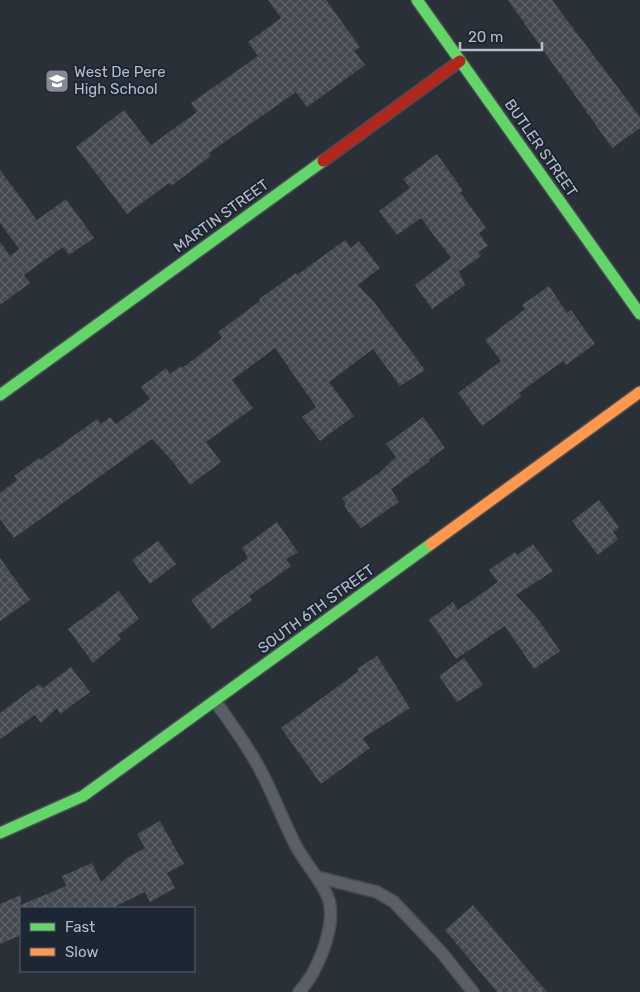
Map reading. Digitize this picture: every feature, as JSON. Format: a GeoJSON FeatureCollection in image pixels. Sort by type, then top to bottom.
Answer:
{"type":"FeatureCollection","features":[{"type":"Feature","properties":{"kind":"street","name":"BUTLER STREET"},"geometry":{"type":"LineString","coordinates":[[417,0],[640,314]]}},
{"type":"Feature","properties":{"kind":"street","name":"MARTIN STREET"},"geometry":{"type":"LineString","coordinates":[[0,395],[460,61]]}},
{"type":"Feature","properties":{"kind":"street","name":"SOUTH 6TH STREET"},"geometry":{"type":"LineString","coordinates":[[0,833],[83,796],[640,392]]}},
{"type":"Feature","properties":{"kind":"lane"},"geometry":{"type":"LineString","coordinates":[[215,700],[257,764],[297,848],[317,877],[330,903],[330,925],[318,962],[306,985],[299,992]]}},
{"type":"Feature","properties":{"kind":"lane"},"geometry":{"type":"LineString","coordinates":[[317,877],[377,892],[394,902],[442,953],[473,992]]}},
{"type":"Feature","properties":{"kind":"building"},"geometry":{"type":"Polygon","coordinates":[[[268,0],[326,0],[360,47],[354,51],[365,65],[307,107],[296,92],[209,153],[211,156],[171,186],[169,183],[127,214],[76,147],[124,110],[151,145],[197,112],[191,103],[258,56],[248,42],[281,18],[268,0]]]}},
{"type":"Feature","properties":{"kind":"building"},"geometry":{"type":"Polygon","coordinates":[[[508,0],[552,0],[640,117],[640,128],[612,148],[508,0]]]}},
{"type":"Feature","properties":{"kind":"building"},"geometry":{"type":"Polygon","coordinates":[[[437,154],[463,191],[460,192],[486,228],[479,233],[488,246],[478,252],[481,256],[460,271],[457,267],[465,285],[432,309],[415,285],[451,258],[421,218],[397,235],[379,211],[410,188],[403,179],[437,154]]]}},
{"type":"Feature","properties":{"kind":"building"},"geometry":{"type":"Polygon","coordinates":[[[0,170],[37,220],[66,199],[94,238],[69,255],[63,247],[24,275],[30,283],[0,305],[0,242],[10,256],[19,249],[0,223],[0,170]]]}},
{"type":"Feature","properties":{"kind":"building"},"geometry":{"type":"Polygon","coordinates":[[[345,240],[351,248],[359,241],[380,268],[358,285],[374,302],[425,370],[400,386],[373,349],[329,382],[354,416],[320,441],[302,417],[316,407],[275,348],[232,380],[253,408],[206,442],[221,462],[190,485],[173,462],[152,439],[14,538],[0,519],[0,493],[17,480],[14,476],[39,458],[40,460],[97,419],[101,424],[110,417],[116,424],[150,399],[141,387],[166,368],[170,374],[181,366],[182,368],[222,338],[218,332],[260,301],[259,299],[296,273],[297,275],[345,240]]]}},
{"type":"Feature","properties":{"kind":"building"},"geometry":{"type":"Polygon","coordinates":[[[549,286],[567,313],[571,310],[595,344],[566,365],[563,361],[519,393],[522,396],[482,426],[458,393],[501,361],[485,340],[525,309],[522,305],[549,286]]]}},
{"type":"Feature","properties":{"kind":"building"},"geometry":{"type":"Polygon","coordinates":[[[423,417],[445,448],[391,489],[399,502],[361,528],[344,506],[346,504],[342,498],[379,473],[396,457],[386,444],[423,417]]]}},
{"type":"Feature","properties":{"kind":"building"},"geometry":{"type":"Polygon","coordinates":[[[599,500],[619,527],[613,532],[618,539],[598,555],[572,521],[599,500]]]}},
{"type":"Feature","properties":{"kind":"building"},"geometry":{"type":"Polygon","coordinates":[[[277,522],[298,552],[286,559],[291,566],[249,596],[252,600],[212,629],[191,600],[248,558],[242,548],[277,522]]]}},
{"type":"Feature","properties":{"kind":"building"},"geometry":{"type":"Polygon","coordinates":[[[158,541],[176,564],[150,584],[132,560],[158,541]]]}},
{"type":"Feature","properties":{"kind":"building"},"geometry":{"type":"Polygon","coordinates":[[[533,544],[553,571],[516,595],[538,619],[560,651],[534,669],[505,626],[456,659],[429,620],[453,602],[458,610],[498,582],[489,570],[515,552],[517,555],[533,544]]]}},
{"type":"Feature","properties":{"kind":"building"},"geometry":{"type":"Polygon","coordinates":[[[0,558],[30,600],[0,621],[0,558]]]}},
{"type":"Feature","properties":{"kind":"building"},"geometry":{"type":"Polygon","coordinates":[[[119,591],[139,619],[118,635],[121,639],[93,663],[68,629],[119,591]]]}},
{"type":"Feature","properties":{"kind":"building"},"geometry":{"type":"Polygon","coordinates":[[[377,656],[410,708],[363,738],[370,748],[321,784],[281,728],[359,671],[357,669],[377,656]]]}},
{"type":"Feature","properties":{"kind":"building"},"geometry":{"type":"Polygon","coordinates":[[[464,658],[483,685],[457,702],[439,676],[464,658]]]}},
{"type":"Feature","properties":{"kind":"building"},"geometry":{"type":"Polygon","coordinates":[[[71,667],[90,692],[60,714],[57,708],[41,723],[35,715],[0,739],[0,713],[39,684],[43,688],[71,667]]]}},
{"type":"Feature","properties":{"kind":"building"},"geometry":{"type":"Polygon","coordinates":[[[160,821],[184,864],[167,873],[175,888],[150,902],[145,892],[114,907],[20,907],[20,935],[0,944],[0,904],[21,895],[21,905],[66,886],[62,876],[92,863],[101,882],[127,858],[145,848],[137,834],[160,821]]]}},
{"type":"Feature","properties":{"kind":"building"},"geometry":{"type":"Polygon","coordinates":[[[473,905],[547,992],[497,992],[445,930],[473,905]]]}},
{"type":"Feature","properties":{"kind":"traffic: fast"},"geometry":{"type":"LineString","coordinates":[[417,0],[640,314]]}},
{"type":"Feature","properties":{"kind":"traffic: fast"},"geometry":{"type":"LineString","coordinates":[[0,395],[323,161]]}},
{"type":"Feature","properties":{"kind":"traffic: fast"},"geometry":{"type":"LineString","coordinates":[[0,833],[83,796],[431,544]]}},
{"type":"Feature","properties":{"kind":"traffic: slow"},"geometry":{"type":"LineString","coordinates":[[431,544],[640,392]]}},
{"type":"Feature","properties":{"kind":"traffic: jam"},"geometry":{"type":"LineString","coordinates":[[323,161],[460,61]]}},
{"type":"Feature","properties":{"kind":"place","name":"West De Pere High School"},"geometry":{"type":"Point","coordinates":[57,81]}}]}
